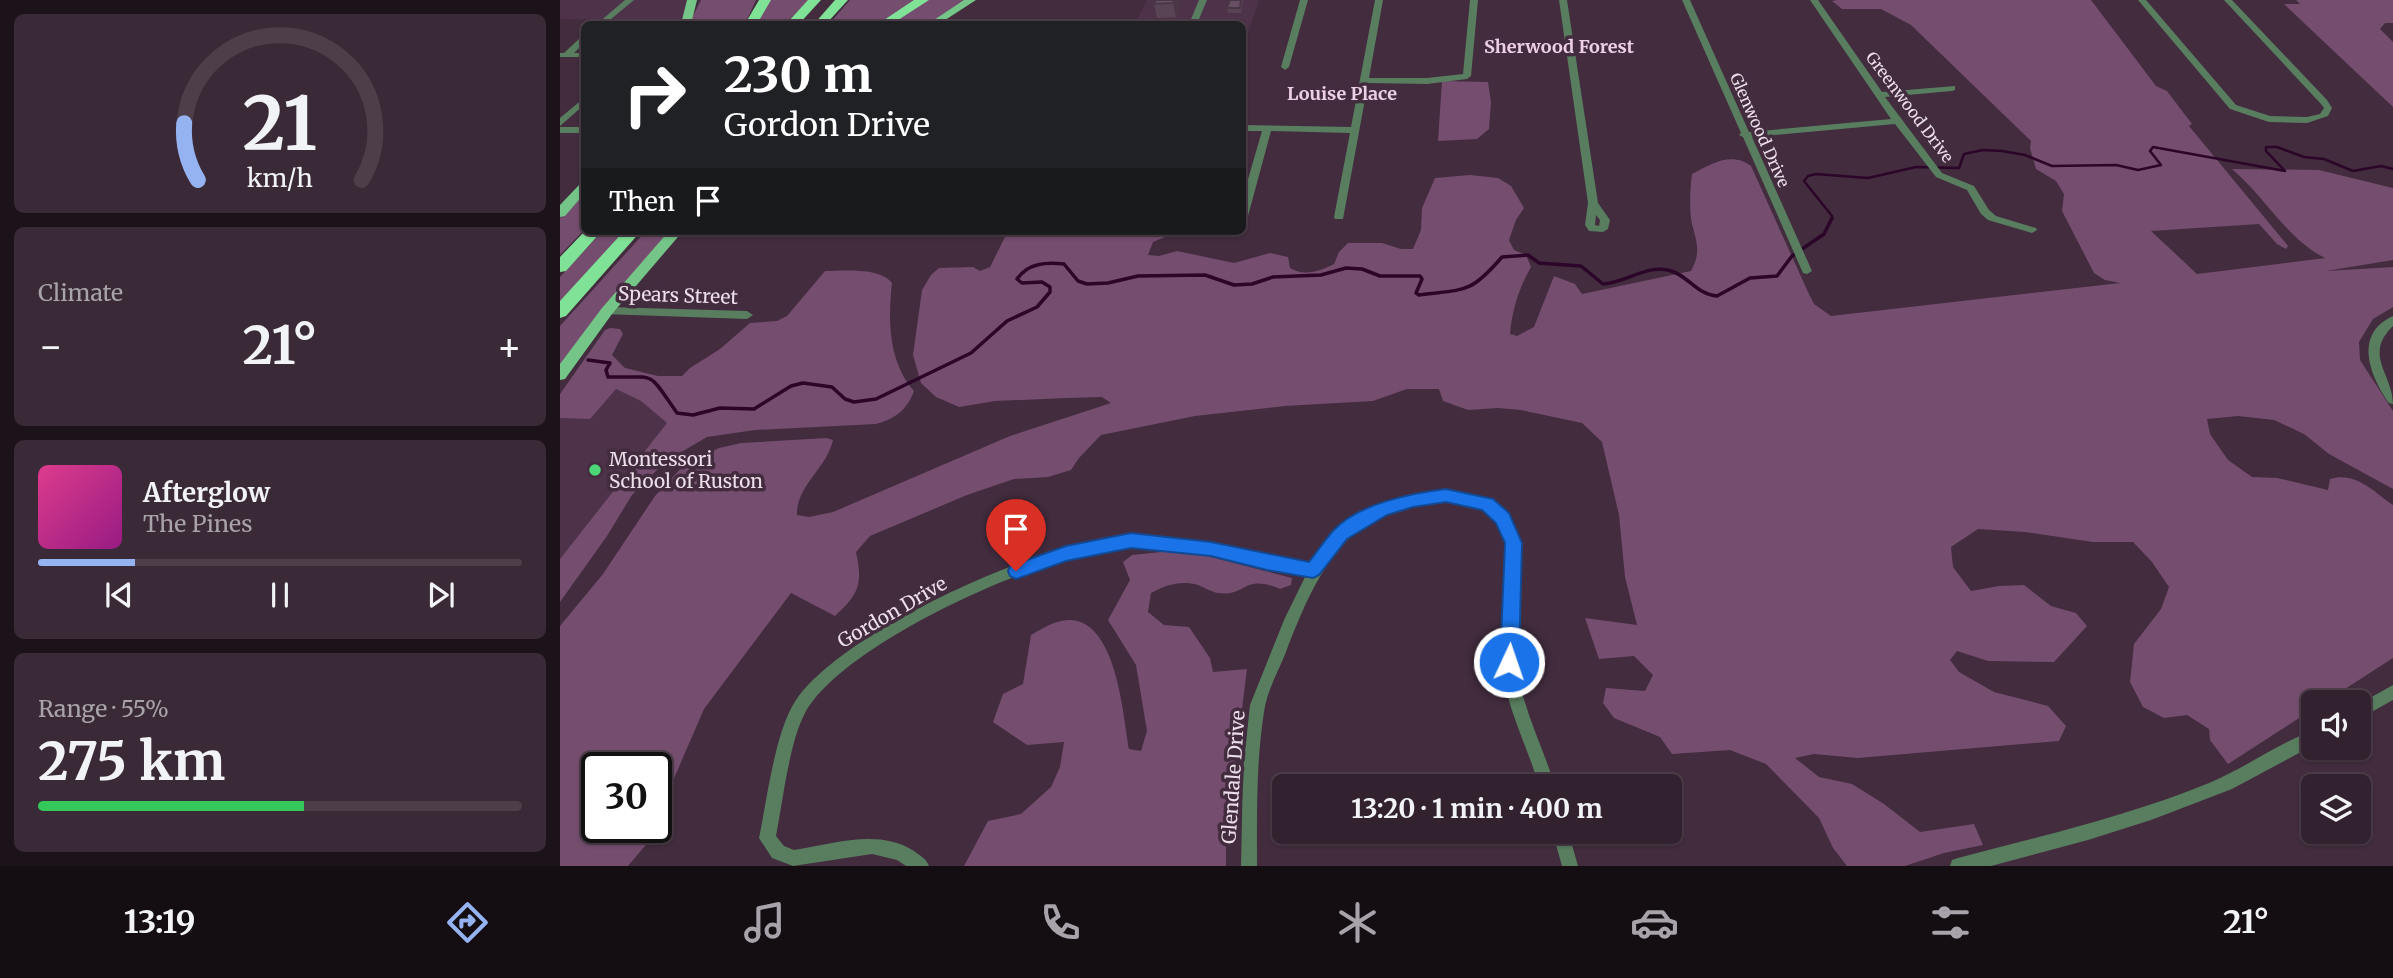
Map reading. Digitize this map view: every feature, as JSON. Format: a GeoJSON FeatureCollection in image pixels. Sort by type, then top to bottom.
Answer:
{"type":"FeatureCollection","features":[{"type":"Feature","properties":{"kind":"highway"},"geometry":{"type":"LineString","coordinates":[[795,21],[815,0]]}},
{"type":"Feature","properties":{"kind":"highway"},"geometry":{"type":"LineString","coordinates":[[823,21],[842,0]]}},
{"type":"Feature","properties":{"kind":"highway"},"geometry":{"type":"LineString","coordinates":[[889,21],[923,0]]}},
{"type":"Feature","properties":{"kind":"highway"},"geometry":{"type":"LineString","coordinates":[[752,21],[762,2]]}},
{"type":"Feature","properties":{"kind":"highway"},"geometry":{"type":"LineString","coordinates":[[560,267],[590,235]]}},
{"type":"Feature","properties":{"kind":"highway"},"geometry":{"type":"LineString","coordinates":[[560,312],[629,235]]}},
{"type":"Feature","properties":{"kind":"main road"},"geometry":{"type":"LineString","coordinates":[[687,21],[692,0]]}},
{"type":"Feature","properties":{"kind":"main road"},"geometry":{"type":"LineString","coordinates":[[938,21],[971,0]]}},
{"type":"Feature","properties":{"kind":"main road"},"geometry":{"type":"LineString","coordinates":[[562,210],[581,190]]}},
{"type":"Feature","properties":{"kind":"main road"},"geometry":{"type":"LineString","coordinates":[[560,375],[607,311],[674,235]]}},
{"type":"Feature","properties":{"kind":"street"},"geometry":{"type":"LineString","coordinates":[[605,21],[630,0]]}},
{"type":"Feature","properties":{"kind":"street"},"geometry":{"type":"LineString","coordinates":[[1194,21],[1203,0]]}},
{"type":"Feature","properties":{"kind":"street"},"geometry":{"type":"LineString","coordinates":[[1284,67],[1304,0]]}},
{"type":"Feature","properties":{"kind":"street"},"geometry":{"type":"LineString","coordinates":[[1339,217],[1379,0]]}},
{"type":"Feature","properties":{"kind":"street"},"geometry":{"type":"LineString","coordinates":[[1364,80],[1427,81],[1467,76],[1474,0]]}},
{"type":"Feature","properties":{"kind":"street"},"geometry":{"type":"LineString","coordinates":[[1563,0],[1593,203]]}},
{"type":"Feature","properties":{"kind":"street","name":"Glenwood Drive"},"geometry":{"type":"LineString","coordinates":[[1686,0],[1807,271]]}},
{"type":"Feature","properties":{"kind":"street","name":"Greenwood Drive"},"geometry":{"type":"LineString","coordinates":[[1814,0],[1896,121],[1936,170],[1971,188],[1978,195],[1985,212],[1992,218],[2032,230]]}},
{"type":"Feature","properties":{"kind":"street"},"geometry":{"type":"LineString","coordinates":[[2142,0],[2233,107],[2253,116],[2273,120],[2315,120],[2325,114],[2328,108],[2324,102],[2228,0]]}},
{"type":"Feature","properties":{"kind":"street"},"geometry":{"type":"LineString","coordinates":[[563,55],[581,41]]}},
{"type":"Feature","properties":{"kind":"street"},"geometry":{"type":"LineString","coordinates":[[563,55],[581,55]]}},
{"type":"Feature","properties":{"kind":"street"},"geometry":{"type":"LineString","coordinates":[[1879,95],[1952,88]]}},
{"type":"Feature","properties":{"kind":"street"},"geometry":{"type":"LineString","coordinates":[[560,123],[581,104]]}},
{"type":"Feature","properties":{"kind":"street"},"geometry":{"type":"LineString","coordinates":[[1744,135],[1896,121]]}},
{"type":"Feature","properties":{"kind":"street"},"geometry":{"type":"LineString","coordinates":[[1246,128],[1355,130]]}},
{"type":"Feature","properties":{"kind":"street"},"geometry":{"type":"LineString","coordinates":[[1246,205],[1267,128]]}},
{"type":"Feature","properties":{"kind":"street"},"geometry":{"type":"LineString","coordinates":[[560,130],[581,130]]}},
{"type":"Feature","properties":{"kind":"street","name":"Spears Street"},"geometry":{"type":"LineString","coordinates":[[607,311],[747,315]]}},
{"type":"Feature","properties":{"kind":"street"},"geometry":{"type":"LineString","coordinates":[[2393,320],[2377,335],[2373,359],[2379,377],[2393,400]]}},
{"type":"Feature","properties":{"kind":"street","name":"Glendale Drive"},"geometry":{"type":"LineString","coordinates":[[1249,866],[1256,710],[1313,570],[1341,534],[1381,510],[1413,500],[1446,496],[1487,504],[1503,518],[1513,543],[1509,662],[1515,695],[1543,774]]}},
{"type":"Feature","properties":{"kind":"street","name":"Gordon Drive"},"geometry":{"type":"LineString","coordinates":[[921,866],[900,852],[872,846],[793,858],[778,852],[767,838],[800,706],[843,663],[935,606],[992,580],[1066,554],[1131,541],[1211,549],[1267,563],[1313,570]]}},
{"type":"Feature","properties":{"kind":"street"},"geometry":{"type":"LineString","coordinates":[[2371,705],[2393,692]]}},
{"type":"Feature","properties":{"kind":"street"},"geometry":{"type":"LineString","coordinates":[[1958,866],[2064,839],[2194,797],[2301,744]]}},
{"type":"Feature","properties":{"kind":"street"},"geometry":{"type":"LineString","coordinates":[[1564,844],[1570,866]]}},
{"type":"Feature","properties":{"kind":"shaded area"},"geometry":{"type":"Polygon","coordinates":[[[560,0],[688,0],[682,21],[560,19],[560,0]]]}},
{"type":"Feature","properties":{"kind":"shaded area"},"geometry":{"type":"Polygon","coordinates":[[[701,0],[756,0],[746,21],[690,21],[701,0]]]}},
{"type":"Feature","properties":{"kind":"shaded area"},"geometry":{"type":"Polygon","coordinates":[[[769,0],[809,0],[788,21],[756,21],[769,0]]]}},
{"type":"Feature","properties":{"kind":"shaded area"},"geometry":{"type":"Polygon","coordinates":[[[850,0],[917,0],[883,21],[832,21],[850,0]]]}},
{"type":"Feature","properties":{"kind":"shaded area"},"geometry":{"type":"Polygon","coordinates":[[[928,0],[967,0],[935,21],[894,21],[928,0]]]}},
{"type":"Feature","properties":{"kind":"shaded area"},"geometry":{"type":"Polygon","coordinates":[[[1147,0],[1259,0],[1248,33],[1246,21],[1136,21],[1147,0]]]}},
{"type":"Feature","properties":{"kind":"shaded area"},"geometry":{"type":"Polygon","coordinates":[[[2091,0],[2156,86],[2167,91],[2192,124],[2189,126],[2288,246],[2286,249],[2277,244],[2259,224],[2151,231],[2197,274],[2325,258],[2299,240],[2232,169],[2319,170],[2393,188],[2393,260],[2326,271],[2393,267],[2393,307],[2373,319],[2359,342],[2360,360],[2393,411],[2393,489],[2329,454],[2304,434],[2274,420],[2238,416],[2207,419],[2210,434],[2228,460],[2252,477],[2277,478],[2328,490],[2330,479],[2348,478],[2363,484],[2393,505],[2393,658],[2344,690],[2301,690],[2301,717],[2228,764],[2210,740],[2209,729],[2187,715],[2164,718],[2143,707],[2130,682],[2134,644],[2161,609],[2169,587],[2152,562],[2133,542],[2093,542],[2025,532],[1978,529],[1951,547],[1953,567],[1971,591],[2024,585],[2051,606],[2076,613],[2087,626],[2054,662],[1988,661],[1957,651],[1950,660],[1959,672],[1994,692],[2048,706],[2066,726],[2059,741],[1858,758],[1814,754],[1795,758],[1819,777],[1852,784],[1884,804],[1920,832],[1974,824],[1983,845],[1944,853],[1905,866],[1847,866],[1833,848],[1819,818],[1766,764],[1730,750],[1672,754],[1660,737],[1614,718],[1603,703],[1606,688],[1645,691],[1653,675],[1634,656],[1599,659],[1585,618],[1637,625],[1625,577],[1619,515],[1602,442],[1582,423],[1521,410],[1468,410],[1443,401],[1439,389],[1407,389],[1373,401],[1285,406],[1195,416],[1101,435],[1071,470],[1048,477],[1014,479],[967,495],[870,536],[856,552],[859,581],[854,595],[835,616],[791,593],[704,709],[672,783],[672,752],[581,752],[581,843],[646,843],[628,866],[560,866],[560,626],[603,574],[655,496],[684,465],[719,448],[741,443],[826,438],[833,440],[825,459],[801,495],[797,515],[809,517],[833,512],[1010,436],[1111,403],[1102,397],[995,401],[959,407],[936,397],[921,383],[913,355],[922,290],[939,268],[973,267],[980,271],[990,267],[1006,235],[1177,235],[1153,242],[1148,255],[1159,256],[1177,251],[1234,263],[1270,253],[1288,257],[1290,268],[1296,271],[1312,272],[1334,264],[1339,252],[1348,243],[1382,243],[1401,249],[1413,249],[1421,230],[1422,208],[1435,178],[1470,175],[1498,178],[1511,186],[1524,208],[1516,220],[1509,240],[1514,250],[1526,255],[1531,267],[1512,316],[1510,334],[1517,336],[1534,327],[1554,276],[1575,284],[1582,294],[1691,271],[1697,248],[1690,212],[1692,174],[1706,166],[1729,159],[1751,166],[1814,304],[1831,316],[2120,283],[2105,280],[2094,273],[2062,211],[2064,194],[2056,181],[2036,169],[2030,148],[2031,141],[1911,25],[1881,9],[1842,9],[1832,1],[2091,0]]]}},
{"type":"Feature","properties":{"kind":"shaded area"},"geometry":{"type":"Polygon","coordinates":[[[2296,0],[2393,0],[2393,23],[2385,23],[2380,29],[2393,42],[2393,107],[2284,4],[2300,4],[2296,0]]]}},
{"type":"Feature","properties":{"kind":"shaded area"},"geometry":{"type":"Polygon","coordinates":[[[1442,81],[1488,82],[1491,102],[1489,129],[1477,139],[1438,141],[1442,81]]]}},
{"type":"Feature","properties":{"kind":"shaded area"},"geometry":{"type":"Polygon","coordinates":[[[581,195],[581,233],[560,255],[560,218],[581,195]]]}},
{"type":"Feature","properties":{"kind":"shaded area"},"geometry":{"type":"Polygon","coordinates":[[[599,235],[622,235],[560,302],[560,277],[599,235]]]}},
{"type":"Feature","properties":{"kind":"shaded area"},"geometry":{"type":"Polygon","coordinates":[[[642,235],[668,235],[560,367],[560,326],[642,235]]]}},
{"type":"Feature","properties":{"kind":"shaded area"},"geometry":{"type":"Polygon","coordinates":[[[825,271],[870,272],[879,274],[892,283],[892,340],[899,367],[914,391],[904,408],[895,416],[876,424],[755,430],[707,437],[666,461],[632,495],[607,536],[560,602],[560,559],[667,423],[641,401],[616,389],[590,419],[560,418],[560,394],[605,330],[620,329],[623,334],[612,355],[625,368],[658,376],[682,376],[750,323],[777,321],[787,316],[825,271]]]}},
{"type":"Feature","properties":{"kind":"shaded area","name":"Montessori School of Ruston"},"geometry":{"type":"Polygon","coordinates":[[[616,389],[641,401],[667,423],[560,560],[560,418],[590,418],[616,389]]]}},
{"type":"Feature","properties":{"kind":"shaded area"},"geometry":{"type":"Polygon","coordinates":[[[1191,552],[1292,578],[1291,585],[1280,589],[1259,583],[1235,592],[1218,593],[1198,585],[1179,583],[1151,593],[1148,612],[1164,625],[1189,627],[1210,658],[1213,672],[1247,669],[1226,838],[1226,866],[964,866],[988,821],[1021,814],[1051,787],[1060,767],[1064,742],[1027,745],[993,722],[1003,694],[1023,684],[1031,635],[1055,622],[1071,620],[1086,625],[1099,637],[1115,673],[1129,749],[1141,751],[1147,731],[1136,665],[1108,620],[1130,580],[1123,562],[1132,555],[1191,552]]]}},
{"type":"Feature","properties":{"kind":"building"},"geometry":{"type":"Polygon","coordinates":[[[1156,0],[1175,0],[1173,3],[1154,4],[1156,0]]]}},
{"type":"Feature","properties":{"kind":"building"},"geometry":{"type":"Polygon","coordinates":[[[1230,0],[1241,0],[1240,8],[1227,8],[1230,0]]]}},
{"type":"Feature","properties":{"kind":"waterway"},"geometry":{"type":"LineString","coordinates":[[1832,218],[1804,181],[1808,176],[1816,174],[1868,178],[1916,167],[1959,168],[1964,154],[1983,150],[2025,155],[2052,166],[2116,165],[2138,170],[2161,165],[2150,151],[2153,147],[2285,171],[2266,151],[2266,147],[2277,147],[2304,157],[2324,159],[2353,171],[2381,166],[2393,169]]}},
{"type":"Feature","properties":{"kind":"waterway"},"geometry":{"type":"LineString","coordinates":[[588,360],[610,363],[606,370],[608,377],[650,379],[677,413],[693,415],[720,408],[754,409],[791,386],[803,383],[832,387],[845,399],[854,402],[876,399],[971,353],[1007,321],[1037,307],[1050,292],[1050,287],[1042,282],[1022,283],[1017,279],[1026,270],[1038,265],[1064,264],[1078,281],[1087,284],[1108,283],[1138,276],[1205,275],[1234,285],[1252,284],[1273,277],[1321,275],[1346,268],[1362,269],[1380,276],[1420,276],[1422,279],[1416,293],[1419,295],[1466,288],[1482,278],[1502,257],[1528,255],[1539,263],[1581,266],[1603,284],[1651,270],[1668,270],[1704,292],[1717,296],[1750,278],[1777,276],[1792,256],[1824,234],[1832,218]]}},
{"type":"Feature","properties":{"kind":"place","name":"Montessori School of Ruston"},"geometry":{"type":"Point","coordinates":[595,470]}},
{"type":"Feature","properties":{"kind":"district","name":"Sherwood Forest"},"geometry":{"type":"Point","coordinates":[1559,46]}},
{"type":"Feature","properties":{"kind":"district","name":"Louise Place"},"geometry":{"type":"Point","coordinates":[1342,93]}},
{"type":"Feature","properties":{"kind":"route"},"geometry":{"type":"LineString","coordinates":[[1016,571],[1066,554],[1131,541],[1211,549],[1267,563],[1313,570],[1341,534],[1381,510],[1413,500],[1446,496],[1487,504],[1503,518],[1513,543],[1509,662]]}}]}
